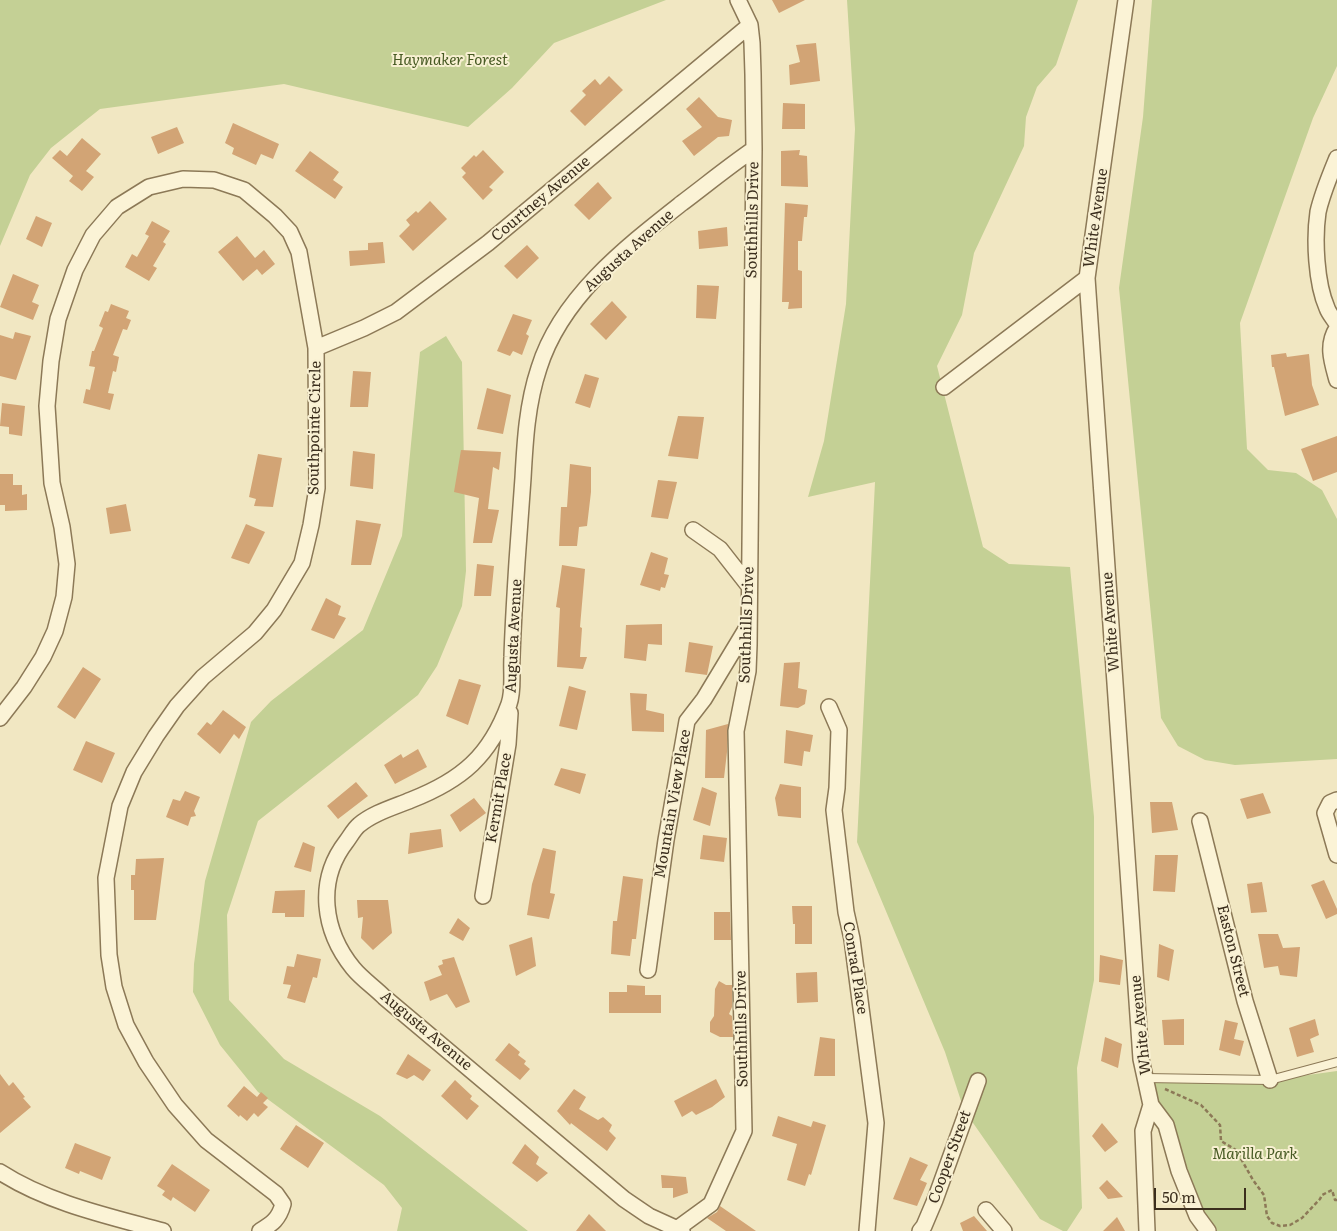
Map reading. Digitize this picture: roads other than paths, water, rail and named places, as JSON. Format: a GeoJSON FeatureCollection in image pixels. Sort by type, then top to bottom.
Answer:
{"type":"FeatureCollection","features":[{"type":"Feature","properties":{"kind":"street","name":"Southhills Drive"},"geometry":{"type":"LineString","coordinates":[[680,1230],[711,1204],[744,1131],[736,730],[748,671],[754,149],[752,43],[750,25],[738,0]]}},
{"type":"Feature","properties":{"kind":"street","name":"White Avenue"},"geometry":{"type":"LineString","coordinates":[[1126,0],[1087,278],[1141,1059],[1151,1105],[1166,1125],[1179,1171],[1198,1216],[1208,1231]]}},
{"type":"Feature","properties":{"kind":"street","name":"Courtney Avenue"},"geometry":{"type":"LineString","coordinates":[[316,348],[396,312],[488,243],[750,25]]}},
{"type":"Feature","properties":{"kind":"street","name":"Augusta Avenue"},"geometry":{"type":"LineString","coordinates":[[680,1230],[649,1216],[624,1199],[384,997],[353,968],[336,940],[327,912],[327,877],[338,852],[359,825],[385,810],[449,784],[474,764],[492,740],[504,719],[511,699],[512,649],[525,440],[530,400],[539,367],[553,334],[577,299],[606,268],[660,220],[754,149]]}},
{"type":"Feature","properties":{"kind":"street"},"geometry":{"type":"LineString","coordinates":[[1337,158],[1318,213],[1316,246],[1320,286],[1327,308],[1337,324]]}},
{"type":"Feature","properties":{"kind":"street","name":"Southpointe Circle"},"geometry":{"type":"LineString","coordinates":[[0,718],[24,687],[43,657],[55,631],[64,597],[67,564],[62,527],[52,483],[47,406],[51,361],[58,318],[75,270],[93,235],[117,208],[149,187],[183,179],[214,180],[244,190],[275,216],[290,232],[299,252],[316,348],[317,488],[311,525],[302,563],[274,610],[255,633],[203,678],[177,706],[134,772],[120,806],[106,878],[109,955],[114,988],[126,1025],[146,1062],[175,1105],[206,1140],[276,1194],[283,1204],[280,1214],[273,1224],[260,1231]]}},
{"type":"Feature","properties":{"kind":"street"},"geometry":{"type":"LineString","coordinates":[[944,387],[1087,278]]}},
{"type":"Feature","properties":{"kind":"street"},"geometry":{"type":"LineString","coordinates":[[1337,328],[1331,338],[1330,358],[1337,380]]}},
{"type":"Feature","properties":{"kind":"street"},"geometry":{"type":"LineString","coordinates":[[693,530],[720,550],[749,586]]}},
{"type":"Feature","properties":{"kind":"street","name":"Mountain View Place"},"geometry":{"type":"LineString","coordinates":[[648,970],[666,840],[687,721],[704,699],[749,624]]}},
{"type":"Feature","properties":{"kind":"street","name":"Kermit Place"},"geometry":{"type":"LineString","coordinates":[[483,896],[508,744],[511,699]]}},
{"type":"Feature","properties":{"kind":"street","name":"Conrad Place"},"geometry":{"type":"LineString","coordinates":[[829,707],[839,730],[837,788],[834,810],[835,832],[846,912],[852,939],[876,1124],[866,1231]]}},
{"type":"Feature","properties":{"kind":"street"},"geometry":{"type":"LineString","coordinates":[[1337,800],[1330,803],[1324,813],[1337,855]]}},
{"type":"Feature","properties":{"kind":"street","name":"Easton Street"},"geometry":{"type":"LineString","coordinates":[[1200,821],[1245,1001],[1270,1080]]}},
{"type":"Feature","properties":{"kind":"street","name":"Cooper Street"},"geometry":{"type":"LineString","coordinates":[[920,1231],[935,1200],[978,1081]]}},
{"type":"Feature","properties":{"kind":"street"},"geometry":{"type":"LineString","coordinates":[[1147,1231],[1143,1131],[1151,1105]]}},
{"type":"Feature","properties":{"kind":"street"},"geometry":{"type":"LineString","coordinates":[[0,1172],[15,1181],[52,1197],[162,1231]]}},
{"type":"Feature","properties":{"kind":"street"},"geometry":{"type":"LineString","coordinates":[[986,1210],[1004,1231]]}},
{"type":"Feature","properties":{"kind":"lane"},"geometry":{"type":"LineString","coordinates":[[1146,1080],[1270,1080],[1337,1062]]}},
{"type":"Feature","properties":{"kind":"park label","name":"Haymaker Forest"},"geometry":{"type":"Point","coordinates":[450,61]}},
{"type":"Feature","properties":{"kind":"park label","name":"Marilla Park"},"geometry":{"type":"Point","coordinates":[1255,1155]}}]}
